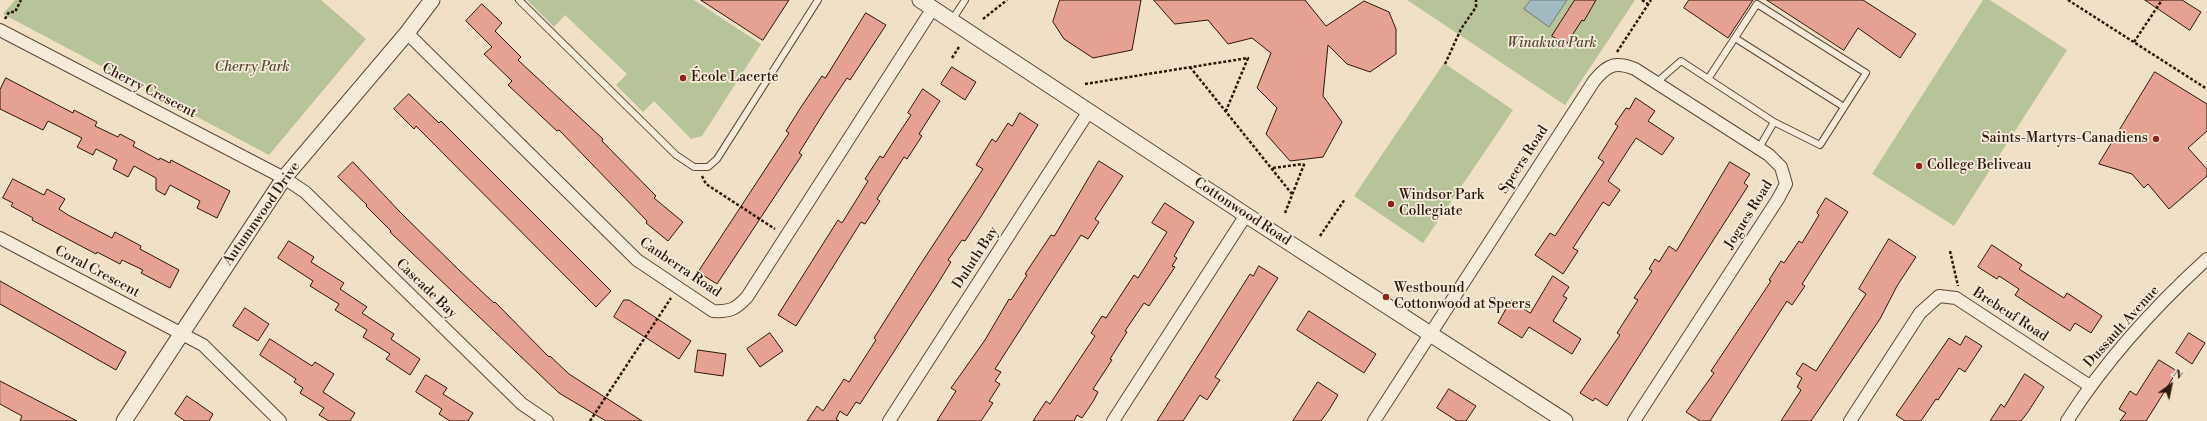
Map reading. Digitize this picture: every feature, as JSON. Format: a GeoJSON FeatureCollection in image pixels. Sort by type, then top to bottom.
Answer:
{"type":"FeatureCollection","features":[{"type":"Feature","properties":{"kind":"street","name":"Autumnwood Drive"},"geometry":{"type":"LineString","coordinates":[[124,421],[181,332],[284,178],[407,33],[432,0]]}},
{"type":"Feature","properties":{"kind":"street","name":"Cottonwood Road"},"geometry":{"type":"LineString","coordinates":[[920,0],[1246,215],[1430,332],[1566,421]]}},
{"type":"Feature","properties":{"kind":"street","name":"Canberra Road"},"geometry":{"type":"LineString","coordinates":[[407,33],[637,260],[713,311],[728,312],[738,307],[747,297],[933,8]]}},
{"type":"Feature","properties":{"kind":"street","name":"Cherry Crescent"},"geometry":{"type":"LineString","coordinates":[[2,26],[284,178]]}},
{"type":"Feature","properties":{"kind":"street","name":"Jogues Road"},"geometry":{"type":"LineString","coordinates":[[1616,64],[1635,69],[1759,148],[1781,167],[1786,184],[1774,205],[1634,421]]}},
{"type":"Feature","properties":{"kind":"street","name":"Speers Road"},"geometry":{"type":"LineString","coordinates":[[1374,421],[1430,332],[1594,81],[1603,70],[1616,64]]}},
{"type":"Feature","properties":{"kind":"street","name":"Duluth Bay"},"geometry":{"type":"LineString","coordinates":[[889,421],[1089,111]]}},
{"type":"Feature","properties":{"kind":"street","name":"Cascade Bay"},"geometry":{"type":"LineString","coordinates":[[284,178],[305,192],[522,404],[547,421]]}},
{"type":"Feature","properties":{"kind":"street"},"geometry":{"type":"LineString","coordinates":[[1113,421],[1246,215]]}},
{"type":"Feature","properties":{"kind":"street","name":"Coral Crescent"},"geometry":{"type":"LineString","coordinates":[[0,238],[181,332]]}},
{"type":"Feature","properties":{"kind":"street","name":"Dussault Avenue"},"geometry":{"type":"LineString","coordinates":[[2067,421],[2090,386],[2145,318],[2207,259]]}},
{"type":"Feature","properties":{"kind":"street","name":"Brebeuf Road"},"geometry":{"type":"LineString","coordinates":[[1850,421],[1920,313],[1939,296],[1956,298],[2090,386]]}},
{"type":"Feature","properties":{"kind":"street"},"geometry":{"type":"LineString","coordinates":[[181,332],[203,345],[280,421]]}},
{"type":"Feature","properties":{"kind":"lane"},"geometry":{"type":"LineString","coordinates":[[519,0],[676,155],[694,167],[708,167],[717,159],[818,0]]}},
{"type":"Feature","properties":{"kind":"lane"},"geometry":{"type":"LineString","coordinates":[[952,20],[965,0]]}},
{"type":"Feature","properties":{"kind":"lane"},"geometry":{"type":"LineString","coordinates":[[1656,83],[1681,61],[1708,79],[1774,122],[1820,146],[1866,73],[1757,4],[1708,79]]}},
{"type":"Feature","properties":{"kind":"lane"},"geometry":{"type":"LineString","coordinates":[[1735,38],[1844,108]]}},
{"type":"Feature","properties":{"kind":"lane"},"geometry":{"type":"LineString","coordinates":[[1759,148],[1774,122]]}},
{"type":"Feature","properties":{"kind":"path"},"geometry":{"type":"LineString","coordinates":[[2,26],[9,12],[15,12],[21,0]]}},
{"type":"Feature","properties":{"kind":"path"},"geometry":{"type":"LineString","coordinates":[[984,19],[1007,0]]}},
{"type":"Feature","properties":{"kind":"path"},"geometry":{"type":"LineString","coordinates":[[1445,64],[1461,29],[1476,7],[1476,0]]}},
{"type":"Feature","properties":{"kind":"path"},"geometry":{"type":"LineString","coordinates":[[1642,0],[1648,4]]}},
{"type":"Feature","properties":{"kind":"path"},"geometry":{"type":"LineString","coordinates":[[1616,64],[1618,49],[1651,0]]}},
{"type":"Feature","properties":{"kind":"path"},"geometry":{"type":"LineString","coordinates":[[2068,0],[2207,89]]}},
{"type":"Feature","properties":{"kind":"path"},"geometry":{"type":"LineString","coordinates":[[2134,42],[2162,0]]}},
{"type":"Feature","properties":{"kind":"path"},"geometry":{"type":"LineString","coordinates":[[952,58],[959,47]]}},
{"type":"Feature","properties":{"kind":"path"},"geometry":{"type":"LineString","coordinates":[[1085,84],[1248,58],[1226,111]]}},
{"type":"Feature","properties":{"kind":"path"},"geometry":{"type":"LineString","coordinates":[[1190,67],[1292,194]]}},
{"type":"Feature","properties":{"kind":"path"},"geometry":{"type":"LineString","coordinates":[[1272,168],[1304,163],[1285,213]]}},
{"type":"Feature","properties":{"kind":"path"},"geometry":{"type":"LineString","coordinates":[[698,167],[706,184],[786,236]]}},
{"type":"Feature","properties":{"kind":"path"},"geometry":{"type":"LineString","coordinates":[[1320,236],[1345,199]]}},
{"type":"Feature","properties":{"kind":"path"},"geometry":{"type":"LineString","coordinates":[[1950,251],[1962,302]]}},
{"type":"Feature","properties":{"kind":"path"},"geometry":{"type":"LineString","coordinates":[[590,421],[677,288]]}},
{"type":"Feature","properties":{"kind":"green space","name":"Cherry Park"},"geometry":{"type":"Polygon","coordinates":[[[15,0],[321,0],[366,39],[269,155],[3,14],[15,0]]]}},
{"type":"Feature","properties":{"kind":"green space"},"geometry":{"type":"Polygon","coordinates":[[[527,0],[694,0],[761,44],[702,136],[691,139],[654,101],[643,112],[616,85],[627,74],[565,15],[554,27],[527,0]]]}},
{"type":"Feature","properties":{"kind":"green space","name":"Winakwa Park"},"geometry":{"type":"Polygon","coordinates":[[[1407,0],[1635,0],[1565,105],[1407,0]]]}},
{"type":"Feature","properties":{"kind":"green space"},"geometry":{"type":"Polygon","coordinates":[[[1983,0],[1990,0],[2067,50],[1954,226],[1872,174],[1983,0]]]}},
{"type":"Feature","properties":{"kind":"green space"},"geometry":{"type":"Polygon","coordinates":[[[1444,63],[1513,110],[1423,243],[1354,196],[1444,63]]]}},
{"type":"Feature","properties":{"kind":"water"},"geometry":{"type":"Polygon","coordinates":[[[1531,0],[1567,0],[1549,27],[1524,9],[1531,0]]]}},
{"type":"Feature","properties":{"kind":"building"},"geometry":{"type":"Polygon","coordinates":[[[701,0],[789,0],[763,40],[701,0]]]}},
{"type":"Feature","properties":{"kind":"building"},"geometry":{"type":"Polygon","coordinates":[[[1060,0],[1141,0],[1132,50],[1093,58],[1064,39],[1053,22],[1060,0]]]}},
{"type":"Feature","properties":{"kind":"building"},"geometry":{"type":"Polygon","coordinates":[[[1154,0],[1305,0],[1326,26],[1364,1],[1389,12],[1396,29],[1396,54],[1370,72],[1347,64],[1328,45],[1323,96],[1342,122],[1323,157],[1290,161],[1266,134],[1277,108],[1257,88],[1271,53],[1252,38],[1228,44],[1208,20],[1175,24],[1154,0]]]}},
{"type":"Feature","properties":{"kind":"building"},"geometry":{"type":"Polygon","coordinates":[[[1575,0],[1596,0],[1584,21],[1582,20],[1566,45],[1552,36],[1575,0]]]}},
{"type":"Feature","properties":{"kind":"building"},"geometry":{"type":"Polygon","coordinates":[[[1689,0],[1753,0],[1728,38],[1684,8],[1689,0]]]}},
{"type":"Feature","properties":{"kind":"building"},"geometry":{"type":"Polygon","coordinates":[[[1767,0],[1863,0],[1916,34],[1900,58],[1858,28],[1844,50],[1767,0]]]}},
{"type":"Feature","properties":{"kind":"building"},"geometry":{"type":"Polygon","coordinates":[[[2145,0],[2182,0],[2201,12],[2190,30],[2145,0]]]}},
{"type":"Feature","properties":{"kind":"building"},"geometry":{"type":"Polygon","coordinates":[[[482,4],[502,23],[495,31],[521,57],[518,60],[603,139],[602,141],[656,196],[654,198],[683,222],[668,241],[646,223],[647,221],[559,130],[557,131],[508,85],[512,81],[484,54],[492,47],[466,21],[482,4]]]}},
{"type":"Feature","properties":{"kind":"building"},"geometry":{"type":"Polygon","coordinates":[[[866,13],[886,25],[850,80],[847,78],[825,111],[799,153],[802,155],[717,284],[698,272],[789,133],[786,131],[801,107],[822,76],[825,78],[866,13]]]}},
{"type":"Feature","properties":{"kind":"building"},"geometry":{"type":"Polygon","coordinates":[[[952,67],[976,82],[965,100],[941,84],[952,67]]]}},
{"type":"Feature","properties":{"kind":"building","name":"Saints-Martyrs-Canadiens"},"geometry":{"type":"Polygon","coordinates":[[[2155,72],[2207,104],[2207,131],[2188,148],[2207,169],[2207,176],[2169,209],[2148,184],[2144,188],[2132,174],[2099,164],[2155,72]]]}},
{"type":"Feature","properties":{"kind":"building"},"geometry":{"type":"Polygon","coordinates":[[[6,78],[73,113],[74,110],[97,122],[95,126],[118,137],[120,134],[135,142],[133,146],[159,160],[160,158],[170,163],[171,160],[230,191],[217,218],[197,208],[200,201],[170,185],[165,195],[156,190],[156,178],[134,166],[128,177],[113,169],[117,160],[96,149],[93,155],[77,147],[82,138],[48,121],[43,130],[0,109],[0,90],[6,78]]]}},
{"type":"Feature","properties":{"kind":"building"},"geometry":{"type":"Polygon","coordinates":[[[923,89],[940,101],[919,134],[922,136],[907,159],[904,157],[877,199],[880,201],[865,224],[861,222],[796,326],[778,315],[838,220],[842,223],[868,181],[865,179],[880,156],[883,158],[911,115],[908,113],[923,89]]]}},
{"type":"Feature","properties":{"kind":"building"},"geometry":{"type":"Polygon","coordinates":[[[409,94],[439,123],[441,121],[611,291],[596,307],[416,126],[414,129],[394,109],[409,94]]]}},
{"type":"Feature","properties":{"kind":"building"},"geometry":{"type":"Polygon","coordinates":[[[1636,98],[1655,111],[1648,121],[1674,138],[1662,155],[1636,138],[1608,181],[1620,190],[1609,206],[1603,202],[1573,248],[1578,251],[1563,274],[1535,255],[1550,233],[1555,236],[1604,162],[1598,158],[1618,126],[1615,124],[1626,108],[1629,109],[1636,98]]]}},
{"type":"Feature","properties":{"kind":"building"},"geometry":{"type":"Polygon","coordinates":[[[1020,113],[1038,125],[965,241],[962,240],[948,260],[951,262],[860,404],[856,402],[847,416],[840,411],[836,419],[839,421],[807,421],[817,406],[823,411],[844,379],[849,382],[876,340],[874,338],[983,169],[976,165],[992,139],[996,142],[1008,123],[1012,126],[1020,113]]]}},
{"type":"Feature","properties":{"kind":"building"},"geometry":{"type":"Polygon","coordinates":[[[1099,161],[1123,176],[1095,219],[1099,222],[1088,239],[1081,235],[995,369],[1001,372],[995,381],[1000,384],[989,401],[993,403],[981,421],[937,421],[956,391],[951,388],[985,340],[1009,299],[1011,300],[1027,275],[1025,274],[1051,235],[1054,236],[1099,161]]]}},
{"type":"Feature","properties":{"kind":"building"},"geometry":{"type":"Polygon","coordinates":[[[353,162],[400,212],[461,272],[494,303],[495,302],[549,357],[550,356],[569,374],[642,421],[606,421],[559,393],[390,232],[391,231],[366,206],[367,205],[338,177],[353,162]]]}},
{"type":"Feature","properties":{"kind":"building"},"geometry":{"type":"Polygon","coordinates":[[[1730,162],[1750,174],[1744,183],[1748,186],[1607,406],[1595,398],[1593,401],[1580,393],[1620,335],[1617,333],[1638,300],[1634,298],[1652,271],[1649,269],[1655,259],[1659,262],[1669,246],[1676,251],[1730,162]]]}},
{"type":"Feature","properties":{"kind":"building"},"geometry":{"type":"Polygon","coordinates":[[[13,179],[44,195],[47,189],[65,199],[59,209],[68,215],[112,238],[115,232],[141,246],[140,249],[179,270],[170,288],[141,273],[143,270],[122,260],[120,264],[97,252],[96,254],[32,220],[33,218],[11,206],[13,203],[3,198],[13,179]]]}},
{"type":"Feature","properties":{"kind":"building"},"geometry":{"type":"Polygon","coordinates":[[[1826,198],[1848,212],[1802,284],[1805,286],[1792,305],[1787,301],[1710,421],[1700,421],[1686,412],[1714,373],[1711,371],[1771,281],[1769,280],[1781,261],[1784,263],[1799,241],[1802,243],[1819,215],[1817,213],[1826,198]]]}},
{"type":"Feature","properties":{"kind":"building"},"geometry":{"type":"Polygon","coordinates":[[[1165,203],[1194,222],[1174,256],[1177,258],[1172,266],[1175,267],[1149,306],[1144,303],[1125,331],[1127,332],[1110,359],[1112,360],[1093,389],[1098,392],[1082,418],[1077,415],[1074,421],[1033,421],[1046,401],[1050,404],[1095,336],[1091,333],[1102,316],[1106,318],[1134,275],[1138,278],[1167,232],[1152,223],[1165,203]]]}},
{"type":"Feature","properties":{"kind":"building"},"geometry":{"type":"Polygon","coordinates":[[[1889,239],[1916,257],[1897,286],[1880,319],[1811,421],[1781,421],[1801,390],[1797,387],[1802,378],[1796,374],[1803,363],[1816,371],[1866,294],[1859,289],[1889,239]]]}},
{"type":"Feature","properties":{"kind":"building"},"geometry":{"type":"Polygon","coordinates":[[[289,241],[314,257],[311,262],[344,283],[340,289],[367,307],[362,313],[394,334],[391,339],[420,359],[410,375],[386,359],[390,354],[363,337],[367,330],[335,310],[339,304],[310,286],[313,281],[278,258],[289,241]]]}},
{"type":"Feature","properties":{"kind":"building"},"geometry":{"type":"Polygon","coordinates":[[[1992,245],[2022,265],[2019,269],[2064,298],[2067,293],[2102,316],[2091,333],[2075,323],[2070,331],[2015,295],[2019,289],[1999,276],[1997,279],[1978,267],[1992,245]]]}},
{"type":"Feature","properties":{"kind":"building"},"geometry":{"type":"Polygon","coordinates":[[[1259,266],[1278,278],[1215,377],[1220,380],[1207,400],[1200,395],[1183,421],[1157,421],[1250,274],[1253,276],[1259,266]]]}},
{"type":"Feature","properties":{"kind":"building"},"geometry":{"type":"Polygon","coordinates":[[[1553,276],[1569,287],[1563,296],[1567,298],[1553,321],[1581,339],[1572,354],[1529,327],[1522,338],[1498,323],[1511,300],[1530,313],[1553,276]]]}},
{"type":"Feature","properties":{"kind":"building"},"geometry":{"type":"Polygon","coordinates":[[[0,281],[126,352],[116,370],[0,304],[0,281]]]}},
{"type":"Feature","properties":{"kind":"building"},"geometry":{"type":"Polygon","coordinates":[[[624,300],[629,300],[691,341],[679,359],[614,317],[624,300]]]}},
{"type":"Feature","properties":{"kind":"building"},"geometry":{"type":"Polygon","coordinates":[[[245,308],[269,324],[258,341],[233,326],[245,308]]]}},
{"type":"Feature","properties":{"kind":"building"},"geometry":{"type":"Polygon","coordinates":[[[1309,311],[1376,354],[1364,373],[1297,330],[1309,311]]]}},
{"type":"Feature","properties":{"kind":"building"},"geometry":{"type":"Polygon","coordinates":[[[770,333],[783,351],[760,367],[747,349],[770,333]]]}},
{"type":"Feature","properties":{"kind":"building"},"geometry":{"type":"Polygon","coordinates":[[[2189,333],[2205,343],[2192,364],[2176,353],[2189,333]]]}},
{"type":"Feature","properties":{"kind":"building"},"geometry":{"type":"Polygon","coordinates":[[[1966,336],[1982,346],[1965,372],[1959,368],[1938,400],[1936,399],[1921,421],[1905,421],[1896,415],[1949,338],[1960,345],[1966,336]]]}},
{"type":"Feature","properties":{"kind":"building"},"geometry":{"type":"Polygon","coordinates":[[[270,339],[312,366],[315,362],[334,374],[323,392],[355,413],[350,421],[329,421],[319,415],[324,408],[300,393],[303,388],[294,382],[296,379],[260,355],[270,339]]]}},
{"type":"Feature","properties":{"kind":"building"},"geometry":{"type":"Polygon","coordinates":[[[698,350],[726,354],[723,376],[695,372],[698,350]]]}},
{"type":"Feature","properties":{"kind":"building"},"geometry":{"type":"Polygon","coordinates":[[[2159,360],[2177,371],[2155,407],[2146,421],[2120,421],[2126,413],[2119,409],[2130,391],[2136,395],[2159,360]]]}},
{"type":"Feature","properties":{"kind":"building"},"geometry":{"type":"Polygon","coordinates":[[[2025,374],[2044,387],[2028,412],[2021,421],[1990,421],[2001,404],[2004,407],[2025,374]]]}},
{"type":"Feature","properties":{"kind":"building"},"geometry":{"type":"Polygon","coordinates":[[[426,375],[447,388],[443,394],[473,413],[468,421],[450,421],[439,414],[442,409],[416,392],[426,375]]]}},
{"type":"Feature","properties":{"kind":"building"},"geometry":{"type":"Polygon","coordinates":[[[0,381],[77,421],[20,421],[22,416],[0,404],[0,381]]]}},
{"type":"Feature","properties":{"kind":"building"},"geometry":{"type":"Polygon","coordinates":[[[1318,382],[1338,395],[1329,410],[1321,421],[1293,421],[1318,382]]]}},
{"type":"Feature","properties":{"kind":"building"},"geometry":{"type":"Polygon","coordinates":[[[1449,389],[1476,406],[1466,421],[1457,421],[1437,408],[1449,389]]]}},
{"type":"Feature","properties":{"kind":"building"},"geometry":{"type":"Polygon","coordinates":[[[187,396],[213,414],[209,421],[185,421],[175,414],[187,396]]]}},
{"type":"Feature","properties":{"kind":"place","name":"École Lacerte"},"geometry":{"type":"Point","coordinates":[683,78]}},
{"type":"Feature","properties":{"kind":"place","name":"Saints-Martyrs-Canadiens"},"geometry":{"type":"Point","coordinates":[2156,139]}},
{"type":"Feature","properties":{"kind":"place","name":"College Beliveau"},"geometry":{"type":"Point","coordinates":[1919,166]}},
{"type":"Feature","properties":{"kind":"place","name":"Windsor Park Collegiate"},"geometry":{"type":"Point","coordinates":[1391,204]}},
{"type":"Feature","properties":{"kind":"place","name":"Westbound Cottonwood at Speers"},"geometry":{"type":"Point","coordinates":[1386,297]}}]}
